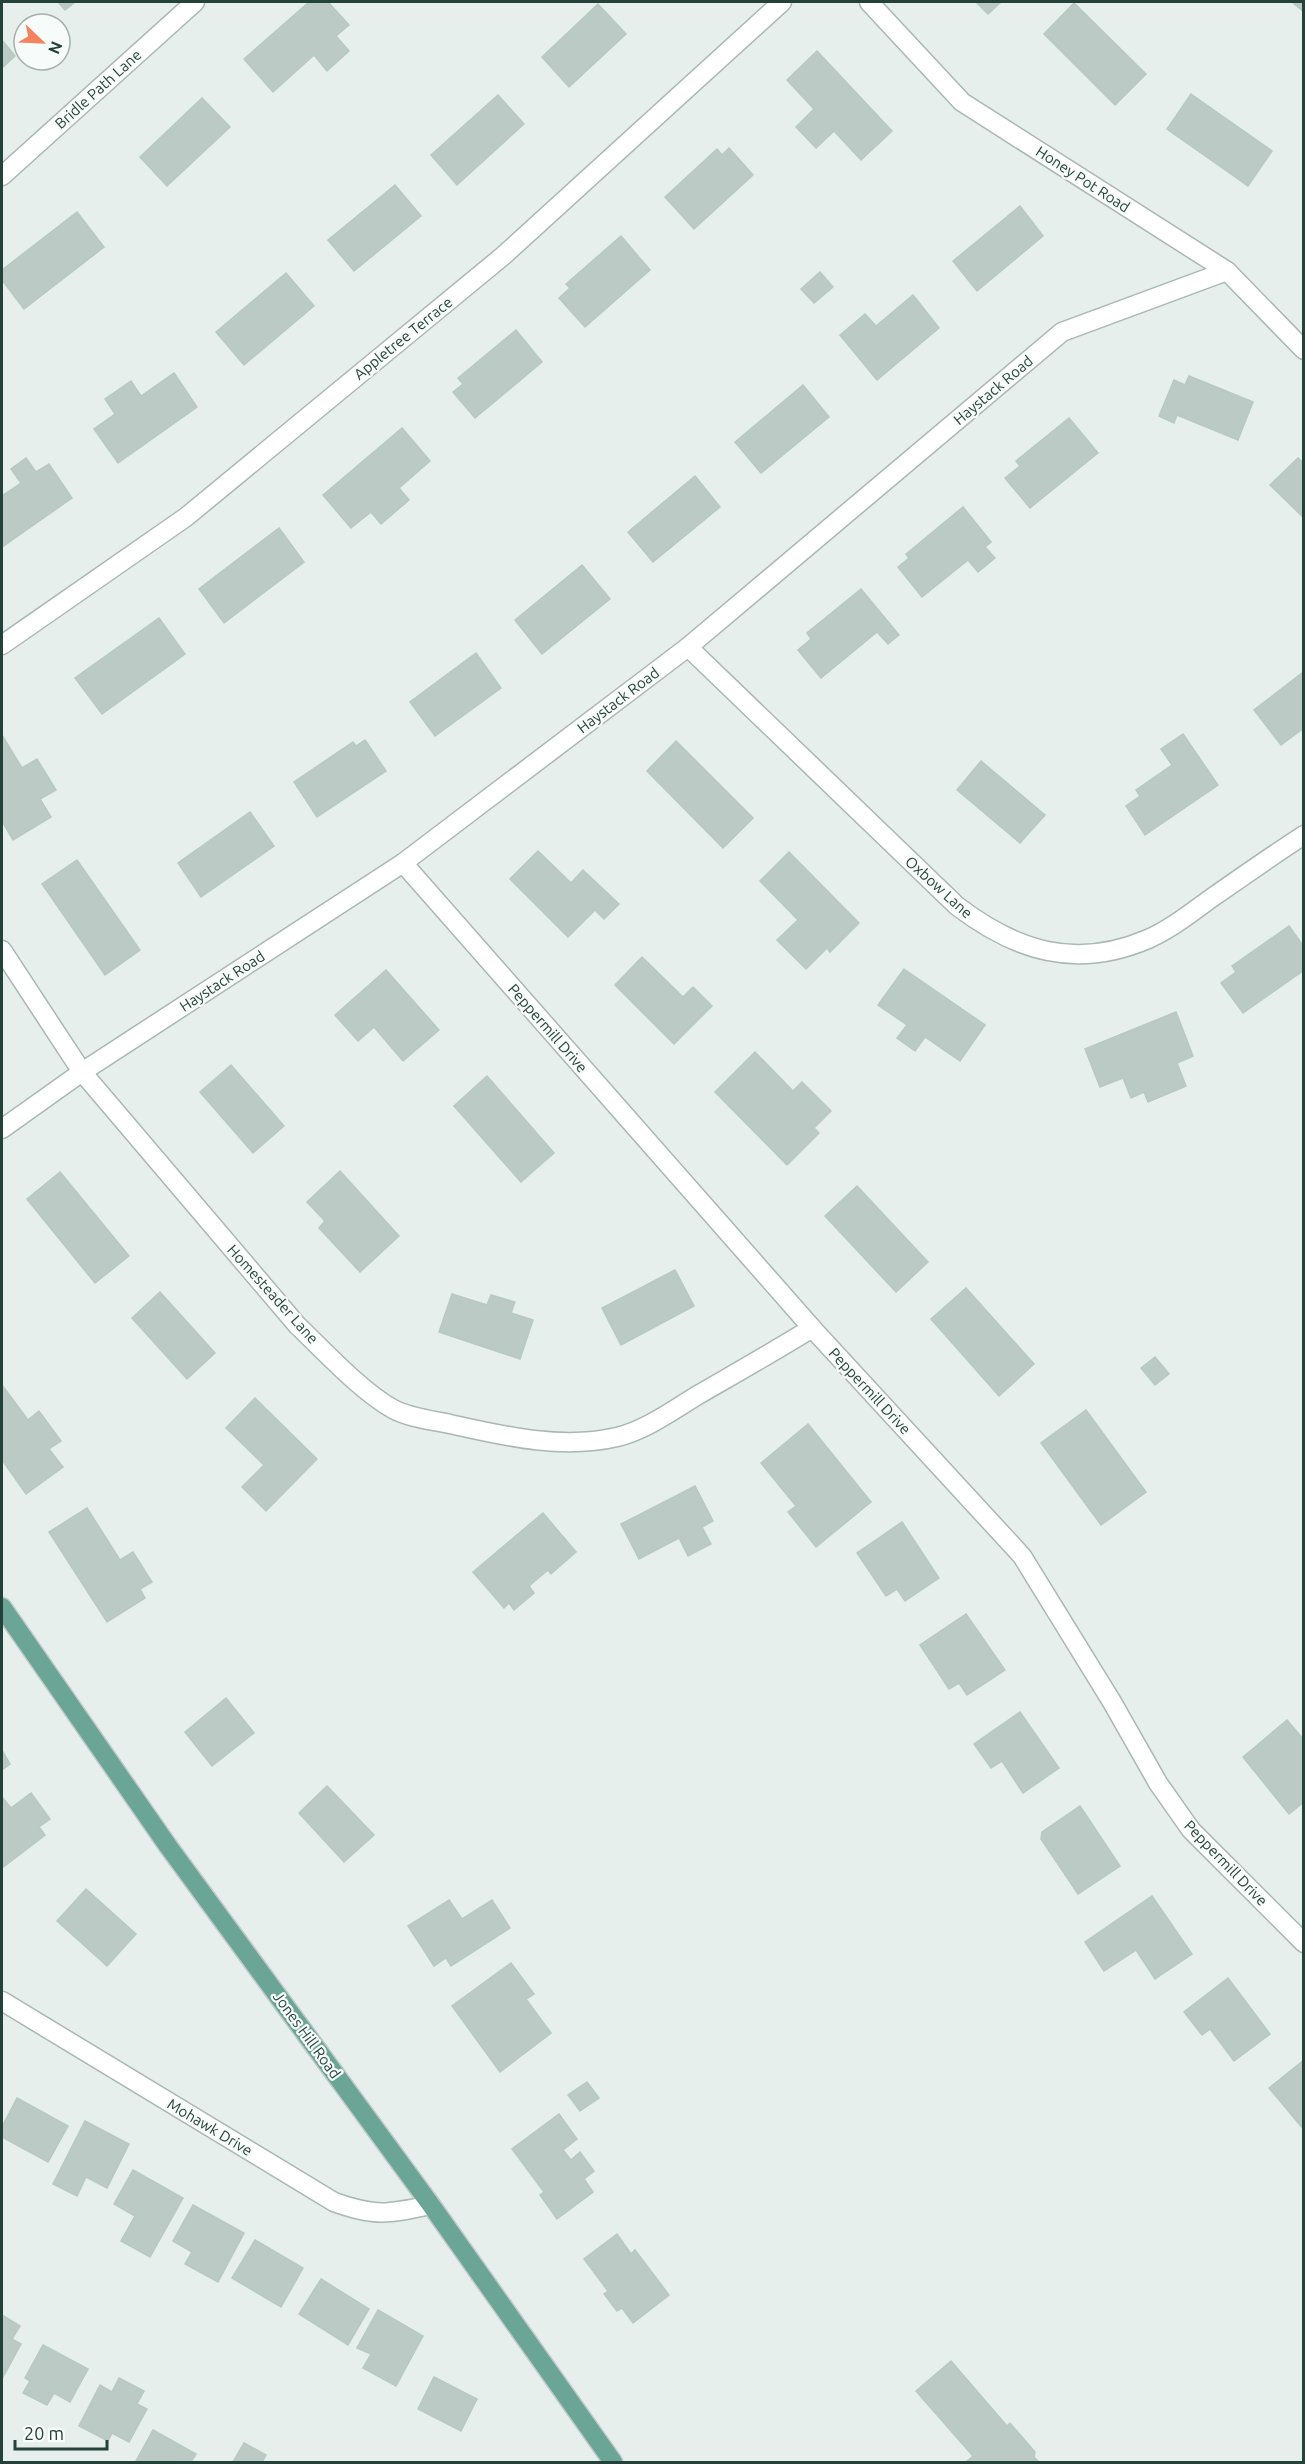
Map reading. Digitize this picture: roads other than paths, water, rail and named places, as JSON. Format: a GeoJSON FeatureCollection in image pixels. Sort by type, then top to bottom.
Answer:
{"type":"FeatureCollection","features":[{"type":"Feature","properties":{"kind":"main road","name":"Jones Hill Road"},"geometry":{"type":"LineString","coordinates":[[2,1607],[168,1846],[431,2205],[613,2463]]}},
{"type":"Feature","properties":{"kind":"street","name":"Bridle Path Lane"},"geometry":{"type":"LineString","coordinates":[[2,176],[195,2]]}},
{"type":"Feature","properties":{"kind":"street","name":"Appletree Terrace"},"geometry":{"type":"LineString","coordinates":[[2,645],[186,518],[503,256],[782,2]]}},
{"type":"Feature","properties":{"kind":"street","name":"Honey Pot Road"},"geometry":{"type":"LineString","coordinates":[[868,2],[962,102],[1227,271],[1304,350]]}},
{"type":"Feature","properties":{"kind":"street","name":"Haystack Road"},"geometry":{"type":"LineString","coordinates":[[2,1130],[82,1072],[403,863],[688,647],[1062,332],[1227,271]]}},
{"type":"Feature","properties":{"kind":"street","name":"Oxbow Lane"},"geometry":{"type":"LineString","coordinates":[[688,647],[957,906],[978,922],[1021,945],[1048,953],[1073,955],[1123,948],[1150,938],[1179,921],[1304,835]]}},
{"type":"Feature","properties":{"kind":"street","name":"Peppermill Drive"},"geometry":{"type":"LineString","coordinates":[[403,863],[812,1328],[1022,1557],[1112,1702],[1158,1783],[1191,1830],[1304,1943]]}},
{"type":"Feature","properties":{"kind":"street","name":"Homesteader Lane"},"geometry":{"type":"LineString","coordinates":[[2,950],[82,1072],[297,1325],[381,1401],[408,1415],[545,1442],[587,1442],[619,1437],[650,1424],[812,1328]]}},
{"type":"Feature","properties":{"kind":"street","name":"Mohawk Drive"},"geometry":{"type":"LineString","coordinates":[[2,2001],[334,2202],[362,2212],[390,2213],[431,2205]]}}]}
